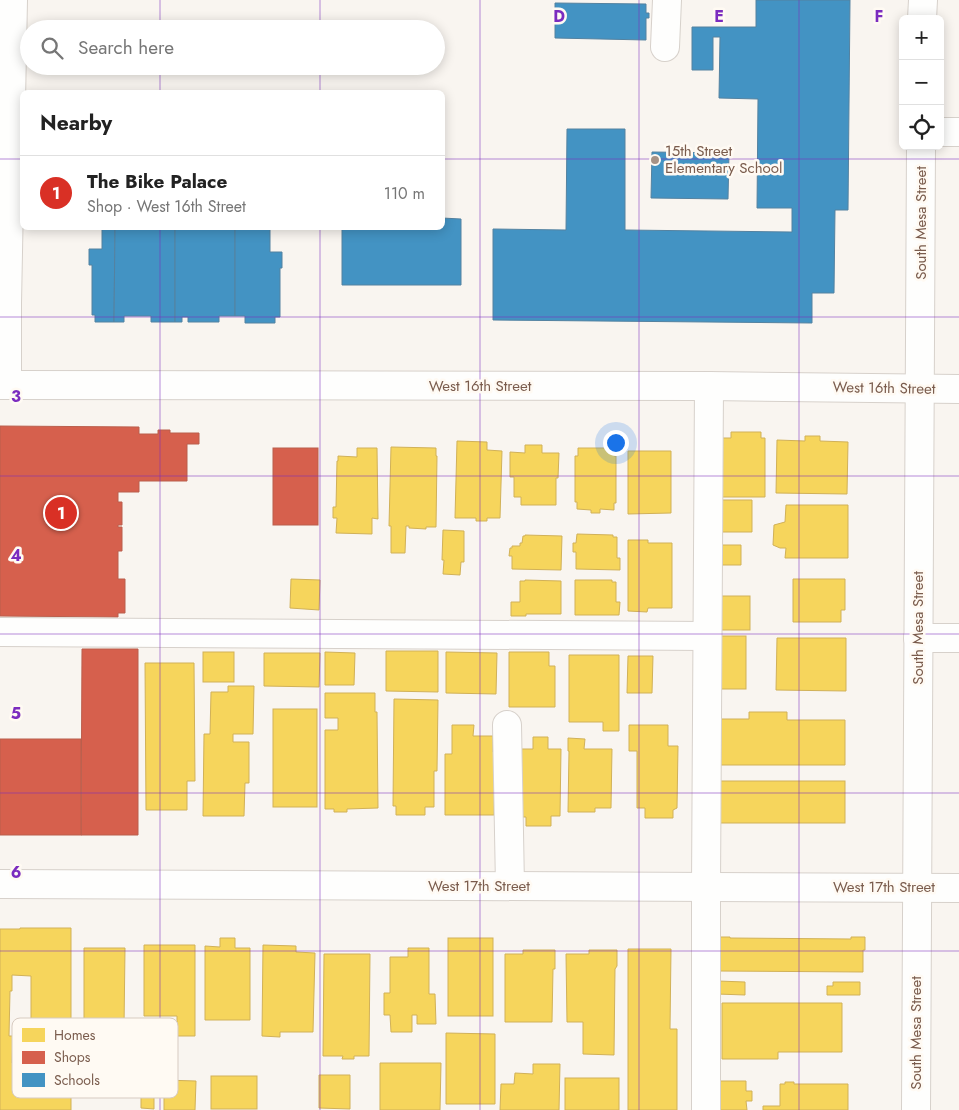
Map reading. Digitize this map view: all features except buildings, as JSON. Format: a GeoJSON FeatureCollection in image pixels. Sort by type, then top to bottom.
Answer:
{"type":"FeatureCollection","features":[{"type":"Feature","properties":{"kind":"street"},"geometry":{"type":"LineString","coordinates":[[4,385],[13,0]]}},
{"type":"Feature","properties":{"kind":"street"},"geometry":{"type":"LineString","coordinates":[[666,0],[666,47]]}},
{"type":"Feature","properties":{"kind":"street"},"geometry":{"type":"LineString","coordinates":[[922,0],[922,15]]}},
{"type":"Feature","properties":{"kind":"street"},"geometry":{"type":"LineString","coordinates":[[944,132],[959,132]]}},
{"type":"Feature","properties":{"kind":"street","name":"South Mesa Street"},"geometry":{"type":"LineString","coordinates":[[916,1110],[921,150]]}},
{"type":"Feature","properties":{"kind":"street","name":"West 16th Street"},"geometry":{"type":"LineString","coordinates":[[4,385],[709,386],[959,389]]}},
{"type":"Feature","properties":{"kind":"street"},"geometry":{"type":"LineString","coordinates":[[706,1110],[709,386]]}},
{"type":"Feature","properties":{"kind":"street"},"geometry":{"type":"LineString","coordinates":[[0,632],[707,636]]}},
{"type":"Feature","properties":{"kind":"street"},"geometry":{"type":"LineString","coordinates":[[918,638],[959,638]]}},
{"type":"Feature","properties":{"kind":"street"},"geometry":{"type":"LineString","coordinates":[[507,724],[510,886]]}},
{"type":"Feature","properties":{"kind":"street","name":"West 17th Street"},"geometry":{"type":"LineString","coordinates":[[0,884],[959,888]]}},
{"type":"Feature","properties":{"kind":"place","name":"15th Street Elementary School"},"geometry":{"type":"Point","coordinates":[655,160]}},
{"type":"Feature","properties":{"kind":"place","name":"The Bike Palace"},"geometry":{"type":"Point","coordinates":[61,513]}}]}
